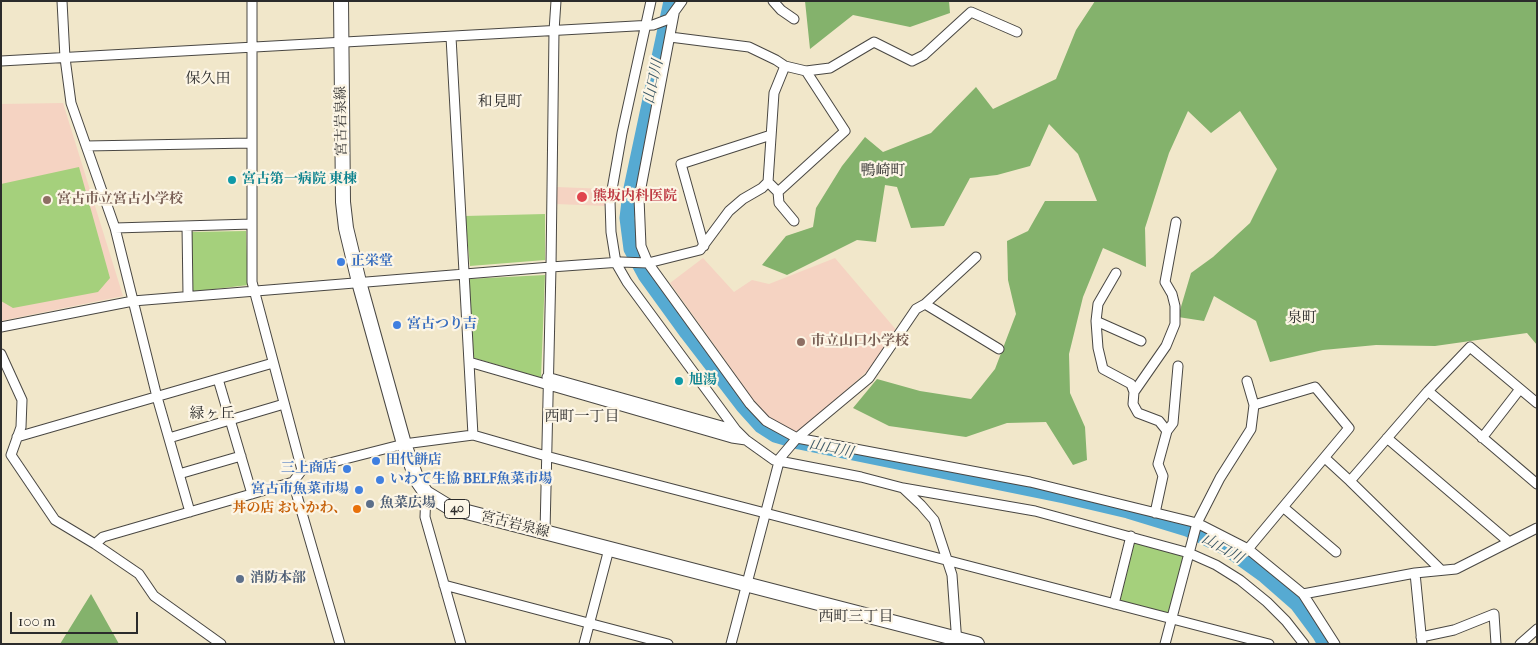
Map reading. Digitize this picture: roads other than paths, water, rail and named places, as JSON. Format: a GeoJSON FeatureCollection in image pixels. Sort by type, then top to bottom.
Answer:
{"type":"FeatureCollection","features":[{"type":"Feature","properties":{"kind":"main road","name":"宮古岩泉線"},"geometry":{"type":"LineString","coordinates":[[341,2],[343,202],[346,228],[358,282],[404,444],[416,480],[426,493],[449,507],[747,584],[957,641],[977,644]]}},
{"type":"Feature","properties":{"kind":"street"},"geometry":{"type":"LineString","coordinates":[[62,1],[65,58],[71,103],[116,228],[157,397],[190,512]]}},
{"type":"Feature","properties":{"kind":"street"},"geometry":{"type":"LineString","coordinates":[[252,1],[252,282],[302,470]]}},
{"type":"Feature","properties":{"kind":"street"},"geometry":{"type":"LineString","coordinates":[[545,532],[556,1]]}},
{"type":"Feature","properties":{"kind":"street"},"geometry":{"type":"LineString","coordinates":[[651,1],[650,26],[622,133],[610,201],[611,232],[626,282],[736,430],[746,440],[774,460],[861,477],[903,488],[1035,510],[1189,551],[1240,580],[1267,602],[1286,621],[1304,644]]}},
{"type":"Feature","properties":{"kind":"street"},"geometry":{"type":"LineString","coordinates":[[773,1],[781,10],[794,19]]}},
{"type":"Feature","properties":{"kind":"street"},"geometry":{"type":"LineString","coordinates":[[1,61],[650,26],[672,16],[682,2]]}},
{"type":"Feature","properties":{"kind":"street"},"geometry":{"type":"LineString","coordinates":[[670,38],[749,47],[785,66],[806,71],[830,68],[874,42],[912,61],[924,55],[971,12],[1017,32]]}},
{"type":"Feature","properties":{"kind":"street"},"geometry":{"type":"LineString","coordinates":[[672,16],[670,38],[639,198],[641,246],[648,263],[750,404],[766,421],[781,431],[797,438],[1030,482],[1155,512],[1196,525],[1248,549],[1303,594],[1335,644]]}},
{"type":"Feature","properties":{"kind":"street"},"geometry":{"type":"LineString","coordinates":[[450,36],[473,435]]}},
{"type":"Feature","properties":{"kind":"street"},"geometry":{"type":"LineString","coordinates":[[1,327],[133,301],[551,267],[619,262],[648,263],[700,250],[729,211],[768,182],[774,93],[785,66]]}},
{"type":"Feature","properties":{"kind":"street"},"geometry":{"type":"LineString","coordinates":[[778,192],[845,131],[806,71]]}},
{"type":"Feature","properties":{"kind":"street"},"geometry":{"type":"LineString","coordinates":[[704,246],[681,164],[771,135]]}},
{"type":"Feature","properties":{"kind":"street"},"geometry":{"type":"LineString","coordinates":[[86,146],[251,142]]}},
{"type":"Feature","properties":{"kind":"street"},"geometry":{"type":"LineString","coordinates":[[768,182],[778,192],[779,204],[794,221]]}},
{"type":"Feature","properties":{"kind":"street"},"geometry":{"type":"LineString","coordinates":[[1134,392],[1166,346],[1175,324],[1175,306],[1172,294],[1165,282],[1176,222]]}},
{"type":"Feature","properties":{"kind":"street"},"geometry":{"type":"LineString","coordinates":[[116,228],[252,224]]}},
{"type":"Feature","properties":{"kind":"street"},"geometry":{"type":"LineString","coordinates":[[186,226],[188,296]]}},
{"type":"Feature","properties":{"kind":"street"},"geometry":{"type":"LineString","coordinates":[[731,644],[780,460],[797,438],[869,378],[916,309],[925,304],[976,257]]}},
{"type":"Feature","properties":{"kind":"street"},"geometry":{"type":"LineString","coordinates":[[1116,273],[1098,304],[1096,321],[1098,348],[1103,369],[1131,384],[1134,392],[1133,404],[1138,413],[1159,421],[1167,431]]}},
{"type":"Feature","properties":{"kind":"street"},"geometry":{"type":"LineString","coordinates":[[925,304],[999,349]]}},
{"type":"Feature","properties":{"kind":"street"},"geometry":{"type":"LineString","coordinates":[[1096,321],[1141,341]]}},
{"type":"Feature","properties":{"kind":"street"},"geometry":{"type":"LineString","coordinates":[[1350,481],[1428,391],[1470,347],[1537,403]]}},
{"type":"Feature","properties":{"kind":"street"},"geometry":{"type":"LineString","coordinates":[[1,354],[22,400],[21,427],[11,456],[55,520],[95,544],[138,574],[154,596],[221,644]]}},
{"type":"Feature","properties":{"kind":"street"},"geometry":{"type":"LineString","coordinates":[[469,362],[736,430]]}},
{"type":"Feature","properties":{"kind":"street"},"geometry":{"type":"LineString","coordinates":[[17,437],[273,363]]}},
{"type":"Feature","properties":{"kind":"street"},"geometry":{"type":"LineString","coordinates":[[1155,512],[1163,476],[1158,464],[1167,431],[1174,423],[1178,366]]}},
{"type":"Feature","properties":{"kind":"street"},"geometry":{"type":"LineString","coordinates":[[218,379],[252,494]]}},
{"type":"Feature","properties":{"kind":"street"},"geometry":{"type":"LineString","coordinates":[[547,381],[746,440]]}},
{"type":"Feature","properties":{"kind":"street"},"geometry":{"type":"LineString","coordinates":[[1165,644],[1196,525],[1220,478],[1251,429],[1254,405],[1247,381]]}},
{"type":"Feature","properties":{"kind":"street"},"geometry":{"type":"LineString","coordinates":[[1248,549],[1349,428],[1315,387],[1254,405]]}},
{"type":"Feature","properties":{"kind":"street"},"geometry":{"type":"LineString","coordinates":[[1482,438],[1520,389]]}},
{"type":"Feature","properties":{"kind":"street"},"geometry":{"type":"LineString","coordinates":[[1428,391],[1482,438],[1535,480]]}},
{"type":"Feature","properties":{"kind":"street"},"geometry":{"type":"LineString","coordinates":[[169,438],[284,404]]}},
{"type":"Feature","properties":{"kind":"street"},"geometry":{"type":"LineString","coordinates":[[95,544],[103,537],[293,482],[302,470],[404,444],[473,435],[766,514],[1268,644]]}},
{"type":"Feature","properties":{"kind":"street"},"geometry":{"type":"LineString","coordinates":[[1387,438],[1509,542]]}},
{"type":"Feature","properties":{"kind":"street"},"geometry":{"type":"LineString","coordinates":[[179,474],[241,456]]}},
{"type":"Feature","properties":{"kind":"street"},"geometry":{"type":"LineString","coordinates":[[1325,458],[1441,570]]}},
{"type":"Feature","properties":{"kind":"street"},"geometry":{"type":"LineString","coordinates":[[293,482],[340,644]]}},
{"type":"Feature","properties":{"kind":"street"},"geometry":{"type":"LineString","coordinates":[[903,488],[934,520],[952,575],[957,641]]}},
{"type":"Feature","properties":{"kind":"street"},"geometry":{"type":"LineString","coordinates":[[426,493],[425,518],[461,644]]}},
{"type":"Feature","properties":{"kind":"street"},"geometry":{"type":"LineString","coordinates":[[1283,507],[1336,552]]}},
{"type":"Feature","properties":{"kind":"street"},"geometry":{"type":"LineString","coordinates":[[1303,594],[1415,574],[1456,569],[1537,528]]}},
{"type":"Feature","properties":{"kind":"street"},"geometry":{"type":"LineString","coordinates":[[1114,604],[1132,536]]}},
{"type":"Feature","properties":{"kind":"street"},"geometry":{"type":"LineString","coordinates":[[584,644],[609,549]]}},
{"type":"Feature","properties":{"kind":"street"},"geometry":{"type":"LineString","coordinates":[[1415,574],[1422,640],[1494,614],[1496,644]]}},
{"type":"Feature","properties":{"kind":"street"},"geometry":{"type":"LineString","coordinates":[[444,586],[668,644]]}},
{"type":"Feature","properties":{"kind":"street"},"geometry":{"type":"LineString","coordinates":[[1520,644],[1537,629]]}},
{"type":"Feature","properties":{"kind":"waterway","name":"山口川"},"geometry":{"type":"LineString","coordinates":[[671,1],[630,193],[627,218],[631,249],[645,275],[687,333],[743,406],[761,426],[775,435],[799,442],[1064,496],[1128,511],[1187,529],[1226,548],[1265,576],[1297,604],[1325,644]]}},
{"type":"Feature","properties":{"kind":"place","name":"宮古第一病院 東棟"},"geometry":{"type":"Point","coordinates":[232,180]}},
{"type":"Feature","properties":{"kind":"place","name":"熊坂内科医院"},"geometry":{"type":"Point","coordinates":[582,197]}},
{"type":"Feature","properties":{"kind":"place","name":"宮古市立宮古小学校"},"geometry":{"type":"Point","coordinates":[47,200]}},
{"type":"Feature","properties":{"kind":"place","name":"正栄堂"},"geometry":{"type":"Point","coordinates":[341,262]}},
{"type":"Feature","properties":{"kind":"place","name":"宮古つり吉"},"geometry":{"type":"Point","coordinates":[397,325]}},
{"type":"Feature","properties":{"kind":"place","name":"市立山口小学校"},"geometry":{"type":"Point","coordinates":[801,342]}},
{"type":"Feature","properties":{"kind":"place","name":"旭湯"},"geometry":{"type":"Point","coordinates":[679,381]}},
{"type":"Feature","properties":{"kind":"place","name":"田代餅店"},"geometry":{"type":"Point","coordinates":[376,461]}},
{"type":"Feature","properties":{"kind":"place","name":"三上商店"},"geometry":{"type":"Point","coordinates":[347,469]}},
{"type":"Feature","properties":{"kind":"place","name":"いわて生協 BELF魚菜市場"},"geometry":{"type":"Point","coordinates":[380,480]}},
{"type":"Feature","properties":{"kind":"place","name":"宮古市魚菜市場"},"geometry":{"type":"Point","coordinates":[359,490]}},
{"type":"Feature","properties":{"kind":"place","name":"魚菜広場"},"geometry":{"type":"Point","coordinates":[370,504]}},
{"type":"Feature","properties":{"kind":"place","name":"丼の店 おいかわ、"},"geometry":{"type":"Point","coordinates":[357,509]}},
{"type":"Feature","properties":{"kind":"place","name":"消防本部"},"geometry":{"type":"Point","coordinates":[240,579]}},
{"type":"Feature","properties":{"kind":"district","name":"保久田"},"geometry":{"type":"Point","coordinates":[208,79]}},
{"type":"Feature","properties":{"kind":"district","name":"和見町"},"geometry":{"type":"Point","coordinates":[500,102]}},
{"type":"Feature","properties":{"kind":"district","name":"鴨崎町"},"geometry":{"type":"Point","coordinates":[883,171]}},
{"type":"Feature","properties":{"kind":"district","name":"泉町"},"geometry":{"type":"Point","coordinates":[1302,318]}},
{"type":"Feature","properties":{"kind":"district","name":"緑ヶ丘"},"geometry":{"type":"Point","coordinates":[212,414]}},
{"type":"Feature","properties":{"kind":"district","name":"西町一丁目"},"geometry":{"type":"Point","coordinates":[582,417]}},
{"type":"Feature","properties":{"kind":"district","name":"西町三丁目"},"geometry":{"type":"Point","coordinates":[856,617]}}]}
